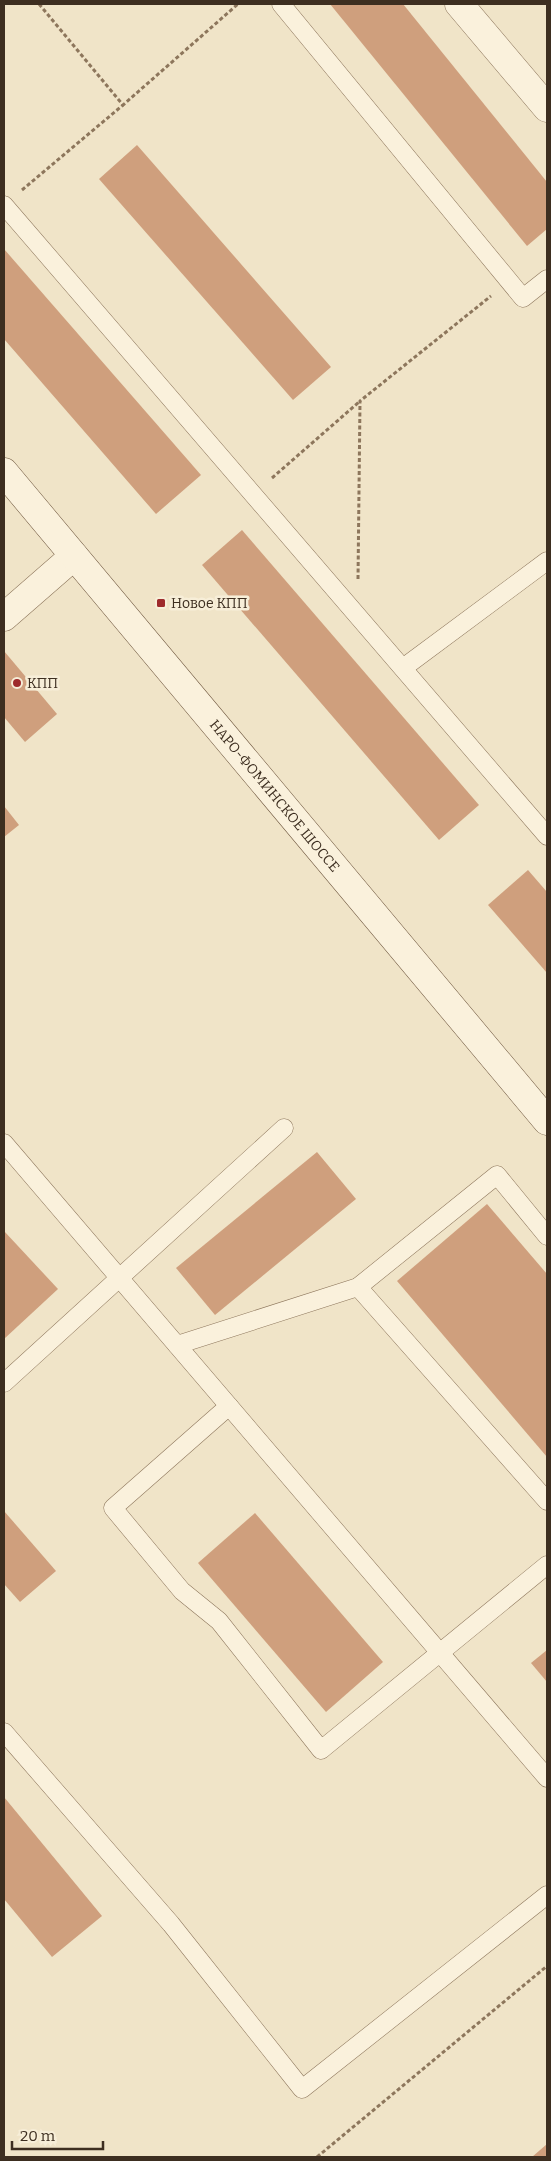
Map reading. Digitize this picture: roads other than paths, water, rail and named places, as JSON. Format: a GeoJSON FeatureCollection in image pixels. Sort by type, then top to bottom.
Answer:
{"type":"FeatureCollection","features":[{"type":"Feature","properties":{"kind":"main road"},"geometry":{"type":"LineString","coordinates":[[458,4],[547,108]]}},
{"type":"Feature","properties":{"kind":"main road","name":"НАРО-ФОМИНСКОЕ ШОССЕ"},"geometry":{"type":"LineString","coordinates":[[4,472],[547,1121]]}},
{"type":"Feature","properties":{"kind":"main road"},"geometry":{"type":"LineString","coordinates":[[4,617],[74,556]]}},
{"type":"Feature","properties":{"kind":"lane"},"geometry":{"type":"LineString","coordinates":[[281,4],[523,298],[547,279]]}},
{"type":"Feature","properties":{"kind":"lane"},"geometry":{"type":"LineString","coordinates":[[4,205],[547,836]]}},
{"type":"Feature","properties":{"kind":"lane"},"geometry":{"type":"LineString","coordinates":[[403,668],[547,561]]}},
{"type":"Feature","properties":{"kind":"lane"},"geometry":{"type":"LineString","coordinates":[[4,1383],[284,1128]]}},
{"type":"Feature","properties":{"kind":"lane"},"geometry":{"type":"LineString","coordinates":[[4,1143],[547,1778]]}},
{"type":"Feature","properties":{"kind":"lane"},"geometry":{"type":"LineString","coordinates":[[177,1345],[358,1287],[497,1175],[547,1236]]}},
{"type":"Feature","properties":{"kind":"lane"},"geometry":{"type":"LineString","coordinates":[[358,1287],[547,1501]]}},
{"type":"Feature","properties":{"kind":"lane"},"geometry":{"type":"LineString","coordinates":[[229,1406],[113,1508],[182,1591],[219,1622],[321,1750],[547,1565]]}},
{"type":"Feature","properties":{"kind":"lane"},"geometry":{"type":"LineString","coordinates":[[4,1732],[171,1924],[302,2089],[547,1895]]}},
{"type":"Feature","properties":{"kind":"place","name":"Новое КПП"},"geometry":{"type":"Point","coordinates":[161,603]}},
{"type":"Feature","properties":{"kind":"place","name":"КПП"},"geometry":{"type":"Point","coordinates":[17,683]}}]}
